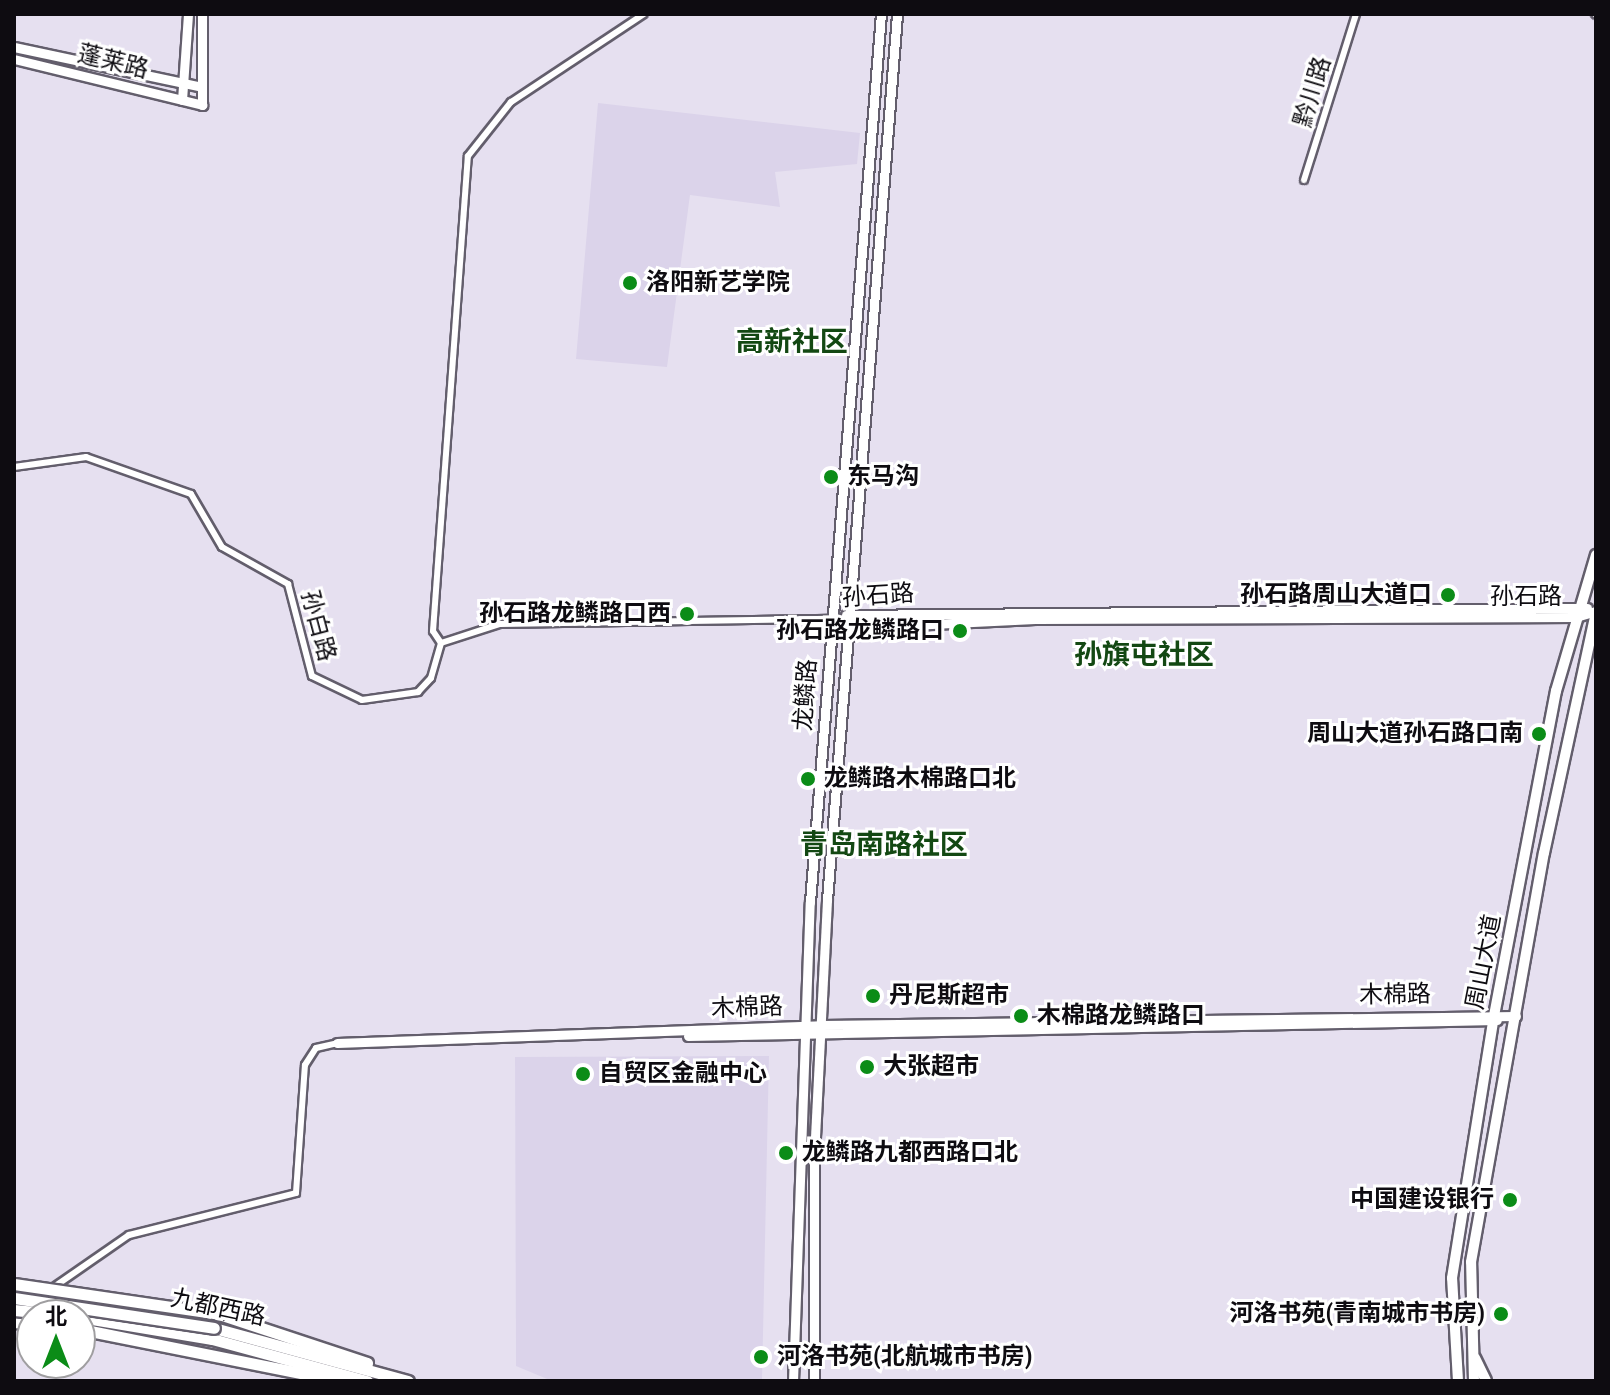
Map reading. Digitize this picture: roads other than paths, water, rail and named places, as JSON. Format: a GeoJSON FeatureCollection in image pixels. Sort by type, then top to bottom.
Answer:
{"type":"FeatureCollection","features":[{"type":"Feature","properties":{"kind":"highway"},"geometry":{"type":"LineString","coordinates":[[14,1284],[219,1314],[348,1353],[402,1379]]}},
{"type":"Feature","properties":{"kind":"highway","name":"九都西路"},"geometry":{"type":"LineString","coordinates":[[14,1298],[213,1334],[402,1379]]}},
{"type":"Feature","properties":{"kind":"highway"},"geometry":{"type":"LineString","coordinates":[[96,1319],[213,1334]]}},
{"type":"Feature","properties":{"kind":"highway"},"geometry":{"type":"LineString","coordinates":[[96,1333],[210,1352],[341,1381]]}},
{"type":"Feature","properties":{"kind":"highway","name":"九都西路"},"geometry":{"type":"LineString","coordinates":[[213,1334],[367,1381]]}},
{"type":"Feature","properties":{"kind":"main road"},"geometry":{"type":"LineString","coordinates":[[182,100],[188,14]]}},
{"type":"Feature","properties":{"kind":"main road"},"geometry":{"type":"LineString","coordinates":[[202,14],[202,87]]}},
{"type":"Feature","properties":{"kind":"main road","name":"龙鳞路"},"geometry":{"type":"LineString","coordinates":[[793,1381],[803,1030],[832,619],[881,14]]}},
{"type":"Feature","properties":{"kind":"main road","name":"龙鳞路"},"geometry":{"type":"LineString","coordinates":[[814,1381],[820,1030],[849,614],[897,14]]}},
{"type":"Feature","properties":{"kind":"main road","name":"蓬莱路"},"geometry":{"type":"LineString","coordinates":[[14,47],[202,87],[202,105],[14,59]]}},
{"type":"Feature","properties":{"kind":"main road","name":"周山大道"},"geometry":{"type":"LineString","coordinates":[[1456,1381],[1452,1350],[1452,1278],[1494,1017],[1576,617],[1596,555]]}},
{"type":"Feature","properties":{"kind":"main road","name":"孙石路"},"geometry":{"type":"LineString","coordinates":[[832,619],[849,614],[1579,605],[1596,611]]}},
{"type":"Feature","properties":{"kind":"main road","name":"孙石路"},"geometry":{"type":"LineString","coordinates":[[832,619],[849,628],[1035,619],[1576,617],[1596,611]]}},
{"type":"Feature","properties":{"kind":"main road","name":"周山大道"},"geometry":{"type":"LineString","coordinates":[[1474,1381],[1468,1340],[1471,1262],[1596,611]]}},
{"type":"Feature","properties":{"kind":"main road","name":"木棉路"},"geometry":{"type":"LineString","coordinates":[[337,1043],[1516,1016]]}},
{"type":"Feature","properties":{"kind":"main road"},"geometry":{"type":"LineString","coordinates":[[1468,1340],[1486,1381]]}},
{"type":"Feature","properties":{"kind":"street"},"geometry":{"type":"LineString","coordinates":[[644,14],[511,102],[468,156],[433,631],[441,643],[539,620],[832,619]]}},
{"type":"Feature","properties":{"kind":"street","name":"黔川路"},"geometry":{"type":"LineString","coordinates":[[1304,180],[1356,14]]}},
{"type":"Feature","properties":{"kind":"street","name":"孙白路"},"geometry":{"type":"LineString","coordinates":[[14,467],[86,457],[191,494],[222,547],[288,584],[305,664],[340,694],[382,701],[418,692],[431,678],[441,643]]}},
{"type":"Feature","properties":{"kind":"street"},"geometry":{"type":"LineString","coordinates":[[14,1320],[69,1270],[129,1235],[296,1193],[305,1065],[316,1048],[337,1043]]}},
{"type":"Feature","properties":{"kind":"place","name":"洛阳新艺学院"},"geometry":{"type":"Point","coordinates":[630,283]}},
{"type":"Feature","properties":{"kind":"place","name":"东马沟"},"geometry":{"type":"Point","coordinates":[831,477]}},
{"type":"Feature","properties":{"kind":"place","name":"孙石路周山大道口"},"geometry":{"type":"Point","coordinates":[1448,595]}},
{"type":"Feature","properties":{"kind":"place","name":"孙石路龙鳞路口西"},"geometry":{"type":"Point","coordinates":[687,614]}},
{"type":"Feature","properties":{"kind":"place","name":"孙石路龙鳞路口"},"geometry":{"type":"Point","coordinates":[960,631]}},
{"type":"Feature","properties":{"kind":"place","name":"周山大道孙石路口南"},"geometry":{"type":"Point","coordinates":[1539,734]}},
{"type":"Feature","properties":{"kind":"place","name":"龙鳞路木棉路口北"},"geometry":{"type":"Point","coordinates":[808,779]}},
{"type":"Feature","properties":{"kind":"place","name":"丹尼斯超市"},"geometry":{"type":"Point","coordinates":[873,996]}},
{"type":"Feature","properties":{"kind":"place","name":"木棉路龙鳞路口"},"geometry":{"type":"Point","coordinates":[1021,1016]}},
{"type":"Feature","properties":{"kind":"place","name":"大张超市"},"geometry":{"type":"Point","coordinates":[867,1067]}},
{"type":"Feature","properties":{"kind":"place","name":"自贸区金融中心"},"geometry":{"type":"Point","coordinates":[583,1074]}},
{"type":"Feature","properties":{"kind":"place","name":"龙鳞路九都西路口北"},"geometry":{"type":"Point","coordinates":[786,1153]}},
{"type":"Feature","properties":{"kind":"place","name":"中国建设银行"},"geometry":{"type":"Point","coordinates":[1510,1200]}},
{"type":"Feature","properties":{"kind":"place","name":"河洛书苑(青南城市书房)"},"geometry":{"type":"Point","coordinates":[1501,1314]}},
{"type":"Feature","properties":{"kind":"place","name":"河洛书苑(北航城市书房)"},"geometry":{"type":"Point","coordinates":[761,1357]}},
{"type":"Feature","properties":{"kind":"district","name":"高新社区"},"geometry":{"type":"Point","coordinates":[792,342]}},
{"type":"Feature","properties":{"kind":"district","name":"孙旗屯社区"},"geometry":{"type":"Point","coordinates":[1144,655]}},
{"type":"Feature","properties":{"kind":"district","name":"青岛南路社区"},"geometry":{"type":"Point","coordinates":[884,845]}}]}
